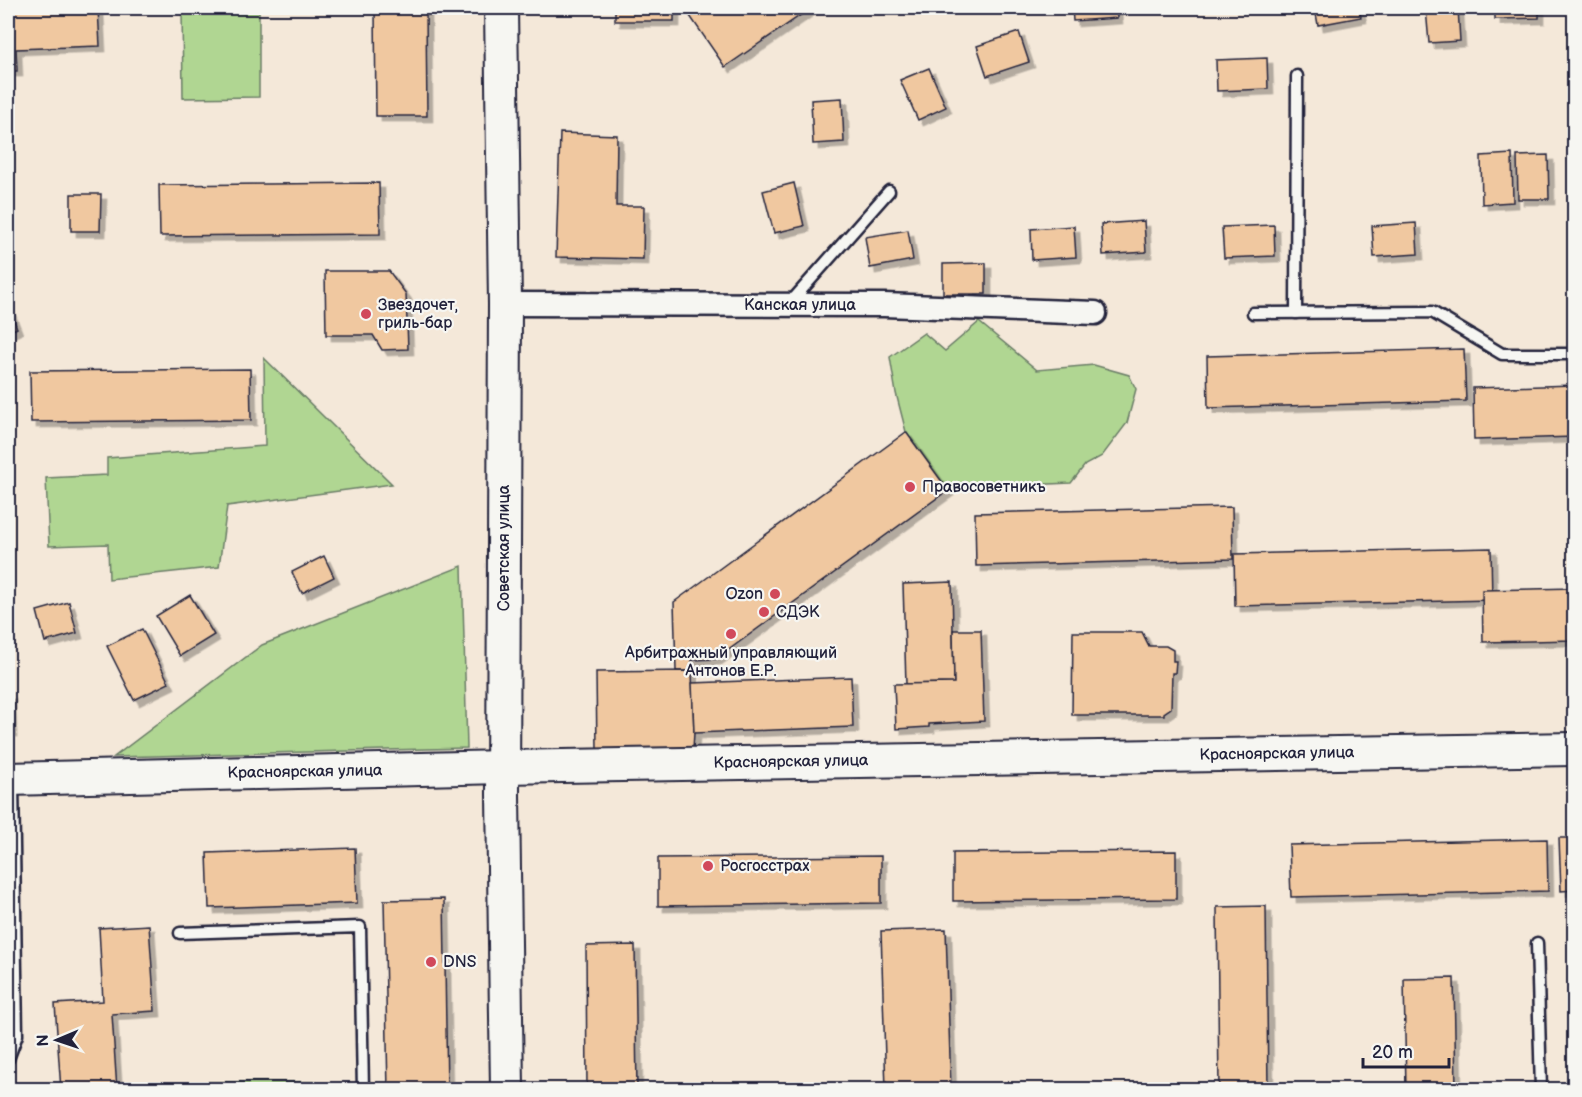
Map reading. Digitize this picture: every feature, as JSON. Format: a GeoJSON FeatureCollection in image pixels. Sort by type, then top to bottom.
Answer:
{"type":"FeatureCollection","features":[{"type":"Feature","properties":{"kind":"main road","name":"Советская улица"},"geometry":{"type":"LineString","coordinates":[[501,8],[505,304],[503,767],[507,1089]]}},
{"type":"Feature","properties":{"kind":"main road","name":"Красноярская улица"},"geometry":{"type":"LineString","coordinates":[[10,779],[503,767],[1575,749]]}},
{"type":"Feature","properties":{"kind":"street","name":"Канская улица"},"geometry":{"type":"LineString","coordinates":[[505,304],[884,306],[1095,313]]}},
{"type":"Feature","properties":{"kind":"lane"},"geometry":{"type":"LineString","coordinates":[[1296,312],[1297,76]]}},
{"type":"Feature","properties":{"kind":"lane"},"geometry":{"type":"LineString","coordinates":[[788,305],[889,191]]}},
{"type":"Feature","properties":{"kind":"lane"},"geometry":{"type":"LineString","coordinates":[[1253,313],[1432,312],[1502,354],[1575,354]]}},
{"type":"Feature","properties":{"kind":"lane"},"geometry":{"type":"LineString","coordinates":[[8,1059],[17,1035],[10,779]]}},
{"type":"Feature","properties":{"kind":"lane"},"geometry":{"type":"LineString","coordinates":[[180,933],[360,927],[363,1089]]}},
{"type":"Feature","properties":{"kind":"lane"},"geometry":{"type":"LineString","coordinates":[[1537,943],[1541,1089]]}},
{"type":"Feature","properties":{"kind":"green space"},"geometry":{"type":"Polygon","coordinates":[[[182,8],[259,8],[259,97],[183,98],[182,8]]]}},
{"type":"Feature","properties":{"kind":"green space"},"geometry":{"type":"Polygon","coordinates":[[[979,322],[1037,370],[1094,365],[1129,375],[1136,389],[1127,423],[1102,456],[1085,465],[1071,483],[948,490],[906,432],[890,357],[924,333],[945,351],[979,322]]]}},
{"type":"Feature","properties":{"kind":"green space"},"geometry":{"type":"Polygon","coordinates":[[[264,358],[392,484],[227,506],[219,567],[109,579],[108,544],[49,546],[46,478],[107,475],[107,458],[265,446],[264,358]]]}},
{"type":"Feature","properties":{"kind":"green space"},"geometry":{"type":"Polygon","coordinates":[[[462,566],[467,748],[114,757],[262,645],[462,566]]]}},
{"type":"Feature","properties":{"kind":"green space"},"geometry":{"type":"Polygon","coordinates":[[[202,1082],[316,1082],[316,1089],[202,1089],[202,1082]]]}},
{"type":"Feature","properties":{"kind":"building"},"geometry":{"type":"Polygon","coordinates":[[[8,8],[98,8],[100,46],[16,49],[17,71],[8,71],[8,8]]]}},
{"type":"Feature","properties":{"kind":"building"},"geometry":{"type":"Polygon","coordinates":[[[375,8],[426,8],[427,116],[376,116],[375,8]]]}},
{"type":"Feature","properties":{"kind":"building"},"geometry":{"type":"Polygon","coordinates":[[[615,8],[674,8],[674,21],[615,21],[615,8]]]}},
{"type":"Feature","properties":{"kind":"building"},"geometry":{"type":"Polygon","coordinates":[[[702,8],[811,8],[725,67],[690,16],[702,8]]]}},
{"type":"Feature","properties":{"kind":"building"},"geometry":{"type":"Polygon","coordinates":[[[1072,8],[1116,8],[1117,18],[1073,21],[1072,8]]]}},
{"type":"Feature","properties":{"kind":"building"},"geometry":{"type":"Polygon","coordinates":[[[1315,8],[1359,8],[1361,17],[1318,25],[1315,8]]]}},
{"type":"Feature","properties":{"kind":"building"},"geometry":{"type":"Polygon","coordinates":[[[1458,8],[1460,41],[1429,43],[1426,9],[1458,8]]]}},
{"type":"Feature","properties":{"kind":"building"},"geometry":{"type":"Polygon","coordinates":[[[1495,8],[1539,8],[1539,18],[1495,19],[1495,8]]]}},
{"type":"Feature","properties":{"kind":"building"},"geometry":{"type":"Polygon","coordinates":[[[1019,32],[1029,62],[987,76],[977,46],[1019,32]]]}},
{"type":"Feature","properties":{"kind":"building"},"geometry":{"type":"Polygon","coordinates":[[[1267,58],[1268,89],[1217,91],[1216,60],[1267,58]]]}},
{"type":"Feature","properties":{"kind":"building"},"geometry":{"type":"Polygon","coordinates":[[[929,68],[946,107],[918,120],[900,80],[929,68]]]}},
{"type":"Feature","properties":{"kind":"building"},"geometry":{"type":"Polygon","coordinates":[[[842,98],[844,142],[813,144],[811,100],[842,98]]]}},
{"type":"Feature","properties":{"kind":"building"},"geometry":{"type":"Polygon","coordinates":[[[560,133],[617,135],[616,206],[644,206],[643,259],[556,257],[560,133]]]}},
{"type":"Feature","properties":{"kind":"building"},"geometry":{"type":"Polygon","coordinates":[[[1512,154],[1513,202],[1482,204],[1481,156],[1512,154]]]}},
{"type":"Feature","properties":{"kind":"building"},"geometry":{"type":"Polygon","coordinates":[[[1548,155],[1549,199],[1518,199],[1517,156],[1548,155]]]}},
{"type":"Feature","properties":{"kind":"building"},"geometry":{"type":"Polygon","coordinates":[[[1570,167],[1574,167],[1574,211],[1570,211],[1570,167]]]}},
{"type":"Feature","properties":{"kind":"building"},"geometry":{"type":"Polygon","coordinates":[[[379,183],[380,234],[160,236],[159,185],[379,183]]]}},
{"type":"Feature","properties":{"kind":"building"},"geometry":{"type":"Polygon","coordinates":[[[794,183],[804,226],[774,233],[763,191],[794,183]]]}},
{"type":"Feature","properties":{"kind":"building"},"geometry":{"type":"Polygon","coordinates":[[[71,194],[101,194],[100,231],[71,231],[71,194]]]}},
{"type":"Feature","properties":{"kind":"building"},"geometry":{"type":"Polygon","coordinates":[[[1144,221],[1146,252],[1103,255],[1101,224],[1144,221]]]}},
{"type":"Feature","properties":{"kind":"building"},"geometry":{"type":"Polygon","coordinates":[[[1416,223],[1418,254],[1374,257],[1372,226],[1416,223]]]}},
{"type":"Feature","properties":{"kind":"building"},"geometry":{"type":"Polygon","coordinates":[[[1274,225],[1275,256],[1224,258],[1222,227],[1274,225]]]}},
{"type":"Feature","properties":{"kind":"building"},"geometry":{"type":"Polygon","coordinates":[[[1074,226],[1076,257],[1032,260],[1031,229],[1074,226]]]}},
{"type":"Feature","properties":{"kind":"building"},"geometry":{"type":"Polygon","coordinates":[[[908,230],[913,260],[870,268],[865,237],[908,230]]]}},
{"type":"Feature","properties":{"kind":"building"},"geometry":{"type":"Polygon","coordinates":[[[986,263],[986,294],[943,294],[943,264],[986,263]]]}},
{"type":"Feature","properties":{"kind":"building","name":"Звездочет, гриль-бар"},"geometry":{"type":"Polygon","coordinates":[[[325,271],[389,271],[406,294],[408,349],[382,350],[373,335],[326,335],[325,271]]]}},
{"type":"Feature","properties":{"kind":"building"},"geometry":{"type":"Polygon","coordinates":[[[8,305],[17,328],[8,332],[8,305]]]}},
{"type":"Feature","properties":{"kind":"building"},"geometry":{"type":"Polygon","coordinates":[[[1464,349],[1466,401],[1208,408],[1207,356],[1464,349]]]}},
{"type":"Feature","properties":{"kind":"building"},"geometry":{"type":"Polygon","coordinates":[[[250,369],[251,420],[31,422],[30,371],[250,369]]]}},
{"type":"Feature","properties":{"kind":"building"},"geometry":{"type":"Polygon","coordinates":[[[1574,385],[1574,437],[1474,440],[1473,388],[1574,385]]]}},
{"type":"Feature","properties":{"kind":"building"},"geometry":{"type":"Polygon","coordinates":[[[906,432],[948,490],[716,659],[692,660],[692,671],[676,671],[674,602],[906,432]]]}},
{"type":"Feature","properties":{"kind":"building"},"geometry":{"type":"Polygon","coordinates":[[[1232,507],[1233,559],[976,566],[975,513],[1232,507]]]}},
{"type":"Feature","properties":{"kind":"building"},"geometry":{"type":"Polygon","coordinates":[[[1491,548],[1492,600],[1235,606],[1234,554],[1491,548]]]}},
{"type":"Feature","properties":{"kind":"building"},"geometry":{"type":"Polygon","coordinates":[[[324,556],[334,577],[302,593],[292,572],[324,556]]]}},
{"type":"Feature","properties":{"kind":"building"},"geometry":{"type":"Polygon","coordinates":[[[952,582],[954,683],[906,684],[903,584],[952,582]]]}},
{"type":"Feature","properties":{"kind":"building"},"geometry":{"type":"Polygon","coordinates":[[[1574,588],[1574,640],[1483,642],[1482,590],[1574,588]]]}},
{"type":"Feature","properties":{"kind":"building"},"geometry":{"type":"Polygon","coordinates":[[[190,595],[214,635],[180,656],[156,616],[190,595]]]}},
{"type":"Feature","properties":{"kind":"building"},"geometry":{"type":"Polygon","coordinates":[[[69,602],[77,633],[45,642],[37,611],[69,602]]]}},
{"type":"Feature","properties":{"kind":"building"},"geometry":{"type":"Polygon","coordinates":[[[142,629],[169,683],[134,700],[107,646],[142,629]]]}},
{"type":"Feature","properties":{"kind":"building"},"geometry":{"type":"Polygon","coordinates":[[[953,630],[981,630],[984,721],[929,724],[929,727],[896,729],[894,684],[954,683],[953,630]]]}},
{"type":"Feature","properties":{"kind":"building"},"geometry":{"type":"Polygon","coordinates":[[[1073,632],[1142,632],[1149,646],[1166,646],[1173,650],[1173,661],[1176,661],[1175,673],[1172,673],[1171,708],[1164,715],[1072,715],[1073,632]]]}},
{"type":"Feature","properties":{"kind":"building"},"geometry":{"type":"Polygon","coordinates":[[[692,671],[693,749],[597,750],[596,672],[692,671]]]}},
{"type":"Feature","properties":{"kind":"building"},"geometry":{"type":"Polygon","coordinates":[[[851,677],[853,727],[694,733],[692,683],[851,677]]]}},
{"type":"Feature","properties":{"kind":"building"},"geometry":{"type":"Polygon","coordinates":[[[8,694],[10,694],[11,731],[8,731],[8,694]]]}},
{"type":"Feature","properties":{"kind":"building"},"geometry":{"type":"Polygon","coordinates":[[[1559,838],[1574,838],[1574,890],[1561,891],[1559,838]]]}},
{"type":"Feature","properties":{"kind":"building"},"geometry":{"type":"Polygon","coordinates":[[[1547,839],[1548,891],[1291,897],[1289,845],[1547,839]]]}},
{"type":"Feature","properties":{"kind":"building"},"geometry":{"type":"Polygon","coordinates":[[[355,848],[357,903],[209,908],[207,853],[355,848]]]}},
{"type":"Feature","properties":{"kind":"building"},"geometry":{"type":"Polygon","coordinates":[[[1176,851],[1176,899],[953,901],[953,853],[1176,851]]]}},
{"type":"Feature","properties":{"kind":"building"},"geometry":{"type":"Polygon","coordinates":[[[881,856],[881,903],[658,906],[658,858],[881,856]]]}},
{"type":"Feature","properties":{"kind":"building"},"geometry":{"type":"Polygon","coordinates":[[[444,899],[447,1090],[388,1090],[384,900],[444,899]]]}},
{"type":"Feature","properties":{"kind":"building"},"geometry":{"type":"Polygon","coordinates":[[[1266,906],[1268,1090],[1219,1090],[1217,907],[1266,906]]]}},
{"type":"Feature","properties":{"kind":"building"},"geometry":{"type":"Polygon","coordinates":[[[149,925],[155,1011],[112,1014],[117,1090],[61,1090],[55,1004],[103,1001],[99,928],[149,925]]]}},
{"type":"Feature","properties":{"kind":"building"},"geometry":{"type":"Polygon","coordinates":[[[946,929],[951,1090],[886,1090],[881,931],[946,929]]]}},
{"type":"Feature","properties":{"kind":"building"},"geometry":{"type":"Polygon","coordinates":[[[635,945],[637,1090],[587,1090],[586,946],[635,945]]]}},
{"type":"Feature","properties":{"kind":"building"},"geometry":{"type":"Polygon","coordinates":[[[1454,978],[1456,1090],[1406,1090],[1404,979],[1454,978]]]}},
{"type":"Feature","properties":{"kind":"place","name":"Звездочет, гриль-бар"},"geometry":{"type":"Point","coordinates":[366,314]}},
{"type":"Feature","properties":{"kind":"place","name":"Правосоветникъ"},"geometry":{"type":"Point","coordinates":[910,487]}},
{"type":"Feature","properties":{"kind":"place","name":"Ozon"},"geometry":{"type":"Point","coordinates":[775,594]}},
{"type":"Feature","properties":{"kind":"place","name":"СДЭК"},"geometry":{"type":"Point","coordinates":[764,612]}},
{"type":"Feature","properties":{"kind":"place","name":"Арбитражный управляющий Антонов Е.Р."},"geometry":{"type":"Point","coordinates":[731,634]}},
{"type":"Feature","properties":{"kind":"place","name":"Росгосстрах"},"geometry":{"type":"Point","coordinates":[708,866]}},
{"type":"Feature","properties":{"kind":"place","name":"DNS"},"geometry":{"type":"Point","coordinates":[431,962]}}]}
